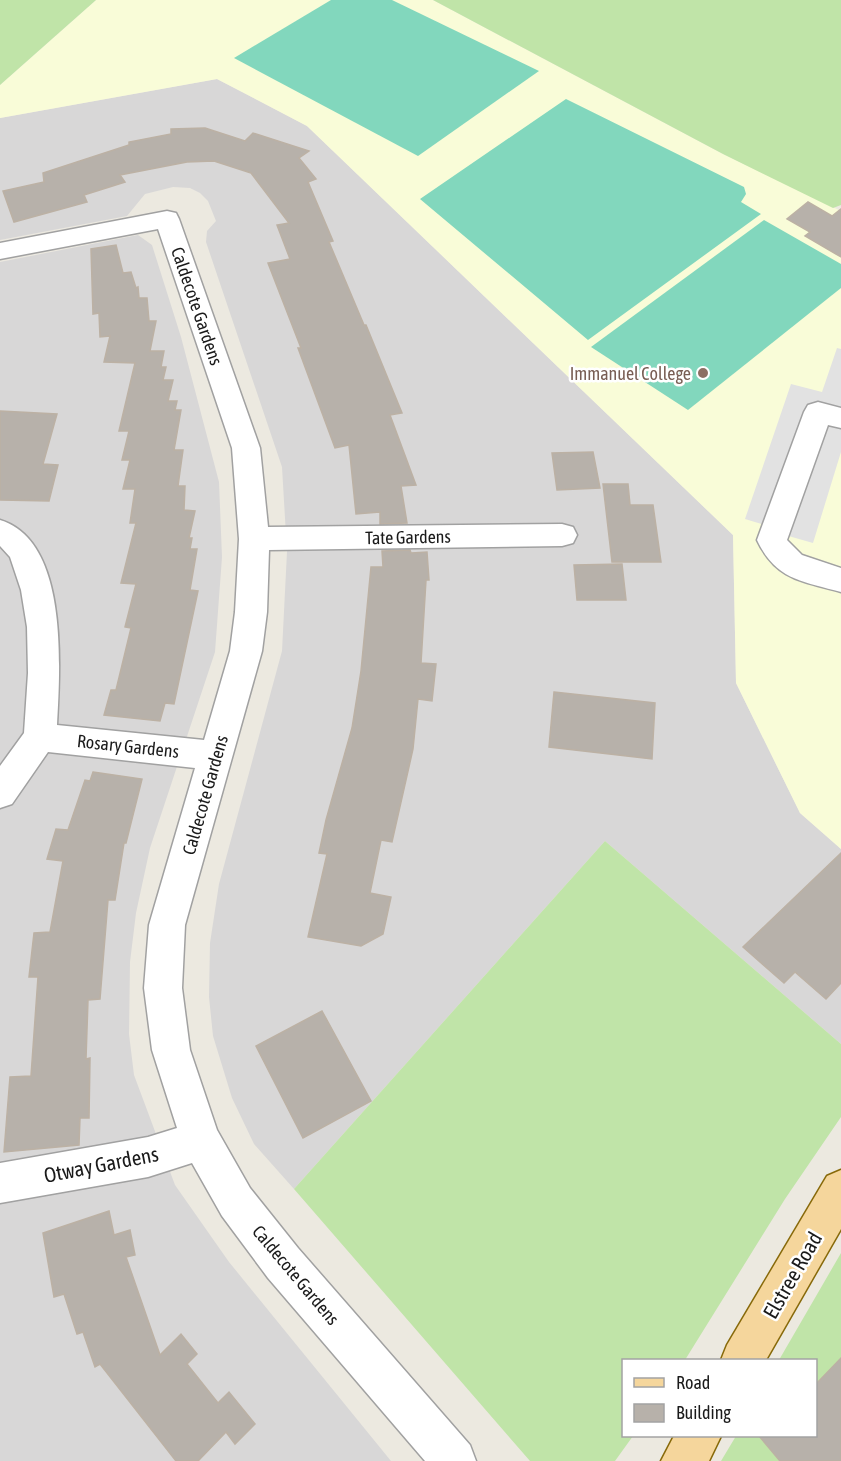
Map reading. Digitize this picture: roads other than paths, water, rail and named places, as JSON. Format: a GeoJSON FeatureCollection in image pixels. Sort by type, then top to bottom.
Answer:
{"type":"FeatureCollection","features":[{"type":"Feature","properties":{"kind":"main road","name":"Elstree Road"},"geometry":{"type":"LineString","coordinates":[[743,1359],[841,1190]]}},
{"type":"Feature","properties":{"kind":"main road"},"geometry":{"type":"LineString","coordinates":[[683,1461],[698,1437]]}},
{"type":"Feature","properties":{"kind":"street","name":"Caldecote Gardens"},"geometry":{"type":"LineString","coordinates":[[0,251],[167,219],[246,448],[254,538],[251,612],[246,651],[167,925],[163,988],[171,1050],[201,1140],[236,1202],[283,1263],[454,1461]]}},
{"type":"Feature","properties":{"kind":"street"},"geometry":{"type":"LineString","coordinates":[[841,418],[818,412],[772,540],[777,552],[787,563],[841,580]]}},
{"type":"Feature","properties":{"kind":"street"},"geometry":{"type":"LineString","coordinates":[[0,531],[13,539],[24,553],[36,590],[43,627],[44,673],[40,737],[0,793]]}},
{"type":"Feature","properties":{"kind":"street","name":"Tate Gardens"},"geometry":{"type":"LineString","coordinates":[[254,538],[562,535]]}},
{"type":"Feature","properties":{"kind":"street","name":"Rosary Gardens"},"geometry":{"type":"LineString","coordinates":[[40,737],[217,756]]}},
{"type":"Feature","properties":{"kind":"street","name":"Otway Gardens"},"geometry":{"type":"LineString","coordinates":[[0,1183],[148,1157],[201,1140]]}},
{"type":"Feature","properties":{"kind":"place","name":"Immanuel College"},"geometry":{"type":"Point","coordinates":[703,373]}}]}
